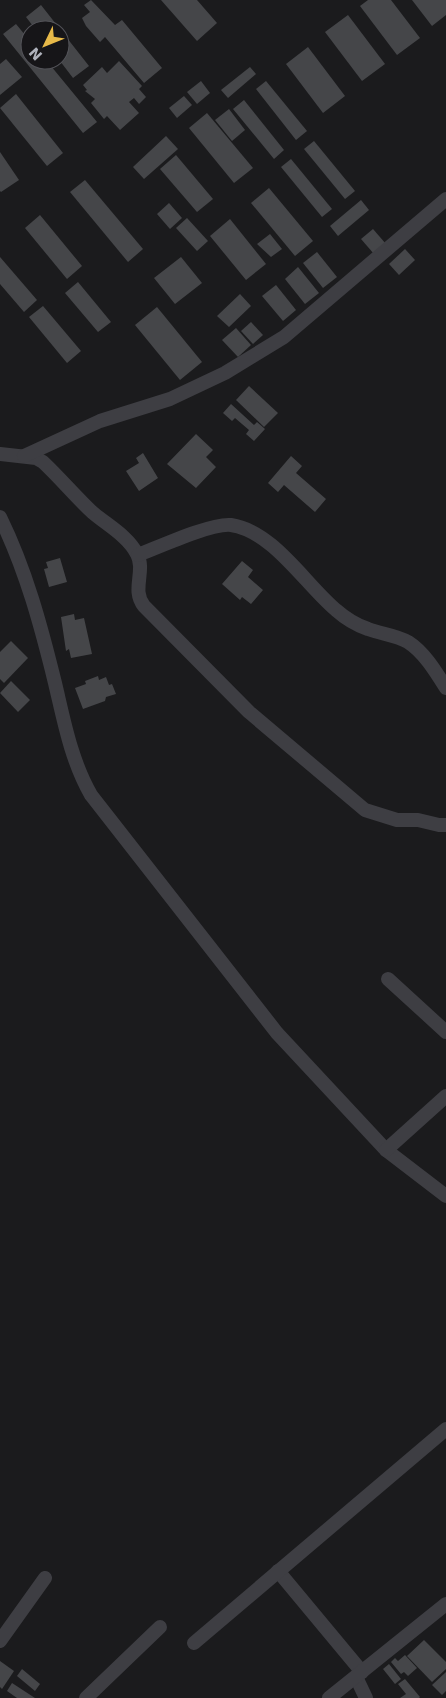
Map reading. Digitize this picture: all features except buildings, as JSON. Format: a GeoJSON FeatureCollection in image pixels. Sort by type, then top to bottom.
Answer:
{"type":"FeatureCollection","features":[{"type":"Feature","properties":{"kind":"street"},"geometry":{"type":"LineString","coordinates":[[24,456],[100,421],[170,399],[225,373],[284,337],[446,198]]}},
{"type":"Feature","properties":{"kind":"street"},"geometry":{"type":"LineString","coordinates":[[0,454],[36,458],[43,462],[93,512],[121,535],[138,555],[141,566],[138,590],[141,602],[249,712],[365,810],[396,820],[418,820],[446,825]]}},
{"type":"Feature","properties":{"kind":"street"},"geometry":{"type":"LineString","coordinates":[[0,517],[20,563],[39,618],[74,760],[90,794],[277,1034],[386,1150],[446,1196]]}},
{"type":"Feature","properties":{"kind":"street"},"geometry":{"type":"LineString","coordinates":[[138,555],[215,527],[229,525],[242,528],[264,540],[336,610],[349,620],[412,645],[437,673],[446,688]]}},
{"type":"Feature","properties":{"kind":"street"},"geometry":{"type":"LineString","coordinates":[[388,979],[446,1032]]}},
{"type":"Feature","properties":{"kind":"street"},"geometry":{"type":"LineString","coordinates":[[386,1150],[446,1096]]}},
{"type":"Feature","properties":{"kind":"street"},"geometry":{"type":"LineString","coordinates":[[194,1643],[446,1429]]}},
{"type":"Feature","properties":{"kind":"street"},"geometry":{"type":"LineString","coordinates":[[278,1571],[359,1675],[366,1698]]}},
{"type":"Feature","properties":{"kind":"street"},"geometry":{"type":"LineString","coordinates":[[0,1641],[45,1578]]}},
{"type":"Feature","properties":{"kind":"street"},"geometry":{"type":"LineString","coordinates":[[329,1698],[446,1604]]}},
{"type":"Feature","properties":{"kind":"street"},"geometry":{"type":"LineString","coordinates":[[86,1698],[160,1627]]}}]}
